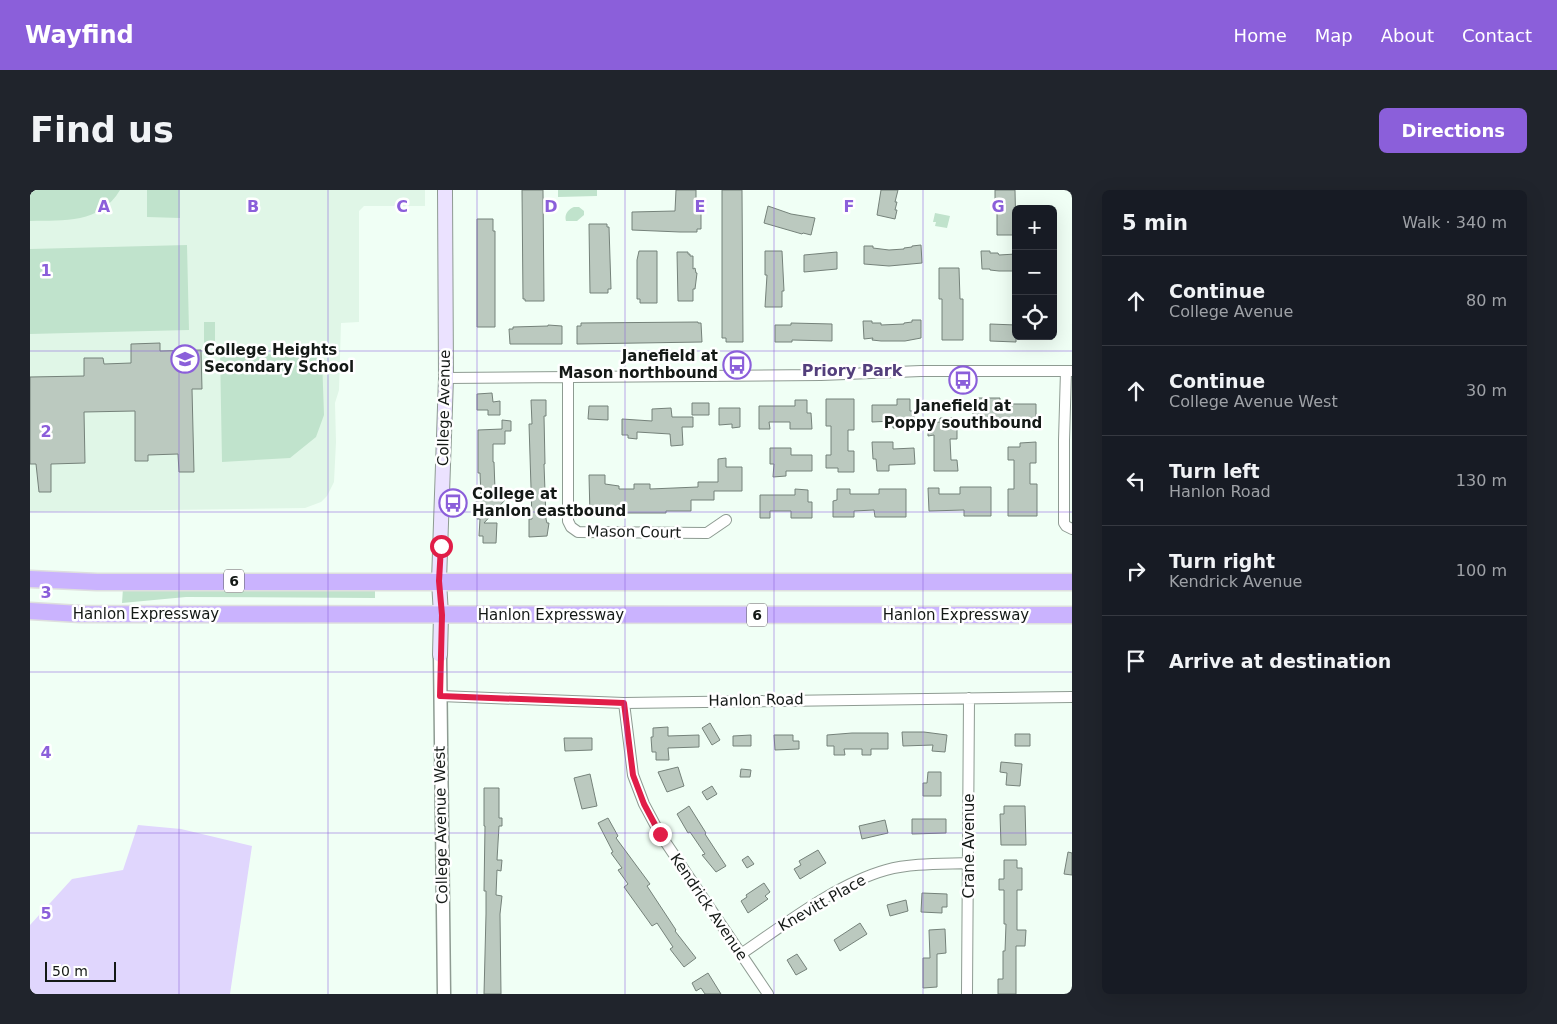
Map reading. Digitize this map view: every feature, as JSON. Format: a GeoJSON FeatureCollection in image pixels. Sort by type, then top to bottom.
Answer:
{"type":"FeatureCollection","features":[{"type":"Feature","properties":{"kind":"highway","name":"6"},"geometry":{"type":"LineString","coordinates":[[30,579],[97,582],[1072,582]]}},
{"type":"Feature","properties":{"kind":"highway","name":"Hanlon Expressway"},"geometry":{"type":"LineString","coordinates":[[30,611],[80,614],[1072,615]]}},
{"type":"Feature","properties":{"kind":"main road","name":"College Avenue"},"geometry":{"type":"LineString","coordinates":[[440,655],[442,615],[439,581],[446,378],[444,190]]}},
{"type":"Feature","properties":{"kind":"street"},"geometry":{"type":"LineString","coordinates":[[446,378],[820,375],[921,371],[1069,371],[1064,520],[1066,526],[1072,528]]}},
{"type":"Feature","properties":{"kind":"street","name":"Mason Court"},"geometry":{"type":"LineString","coordinates":[[568,377],[568,521],[571,527],[578,532],[707,533],[726,520]]}},
{"type":"Feature","properties":{"kind":"street","name":"College Avenue West"},"geometry":{"type":"LineString","coordinates":[[440,655],[444,994]]}},
{"type":"Feature","properties":{"kind":"street","name":"Hanlon Road"},"geometry":{"type":"LineString","coordinates":[[440,696],[624,703],[1072,697]]}},
{"type":"Feature","properties":{"kind":"street","name":"Crane Avenue"},"geometry":{"type":"LineString","coordinates":[[967,994],[969,863],[968,698]]}},
{"type":"Feature","properties":{"kind":"street","name":"Kendrick Avenue"},"geometry":{"type":"LineString","coordinates":[[624,703],[633,775],[644,804],[660,834],[768,994]]}},
{"type":"Feature","properties":{"kind":"street","name":"Knevitt Place"},"geometry":{"type":"LineString","coordinates":[[741,954],[821,901],[868,876],[903,866],[969,863]]}},
{"type":"Feature","properties":{"kind":"shaded area","name":"College Heights Secondary School"},"geometry":{"type":"Polygon","coordinates":[[[30,190],[425,190],[425,206],[364,206],[359,211],[359,322],[341,323],[339,390],[335,403],[334,482],[327,496],[321,502],[305,508],[30,512],[30,190]]]}},
{"type":"Feature","properties":{"kind":"shaded area"},"geometry":{"type":"Polygon","coordinates":[[[30,190],[120,190],[112,201],[92,214],[68,220],[30,221],[30,190]]]}},
{"type":"Feature","properties":{"kind":"shaded area"},"geometry":{"type":"Polygon","coordinates":[[[147,190],[180,190],[180,218],[147,217],[147,190]]]}},
{"type":"Feature","properties":{"kind":"shaded area"},"geometry":{"type":"Polygon","coordinates":[[[558,190],[597,190],[597,196],[558,197],[558,190]]]}},
{"type":"Feature","properties":{"kind":"shaded area"},"geometry":{"type":"Polygon","coordinates":[[[574,207],[579,207],[584,211],[584,215],[577,221],[566,221],[567,212],[574,207]]]}},
{"type":"Feature","properties":{"kind":"shaded area"},"geometry":{"type":"Polygon","coordinates":[[[935,213],[950,216],[947,228],[935,226],[936,222],[933,222],[935,213]]]}},
{"type":"Feature","properties":{"kind":"shaded area"},"geometry":{"type":"Polygon","coordinates":[[[187,245],[189,330],[30,334],[30,249],[187,245]]]}},
{"type":"Feature","properties":{"kind":"shaded area"},"geometry":{"type":"Polygon","coordinates":[[[204,322],[215,322],[215,343],[204,343],[204,322]]]}},
{"type":"Feature","properties":{"kind":"shaded area"},"geometry":{"type":"Polygon","coordinates":[[[220,351],[322,358],[324,415],[316,437],[290,458],[222,462],[220,351]]]}},
{"type":"Feature","properties":{"kind":"shaded area"},"geometry":{"type":"Polygon","coordinates":[[[123,588],[375,589],[375,598],[186,597],[122,603],[123,588]]]}},
{"type":"Feature","properties":{"kind":"shaded area"},"geometry":{"type":"Polygon","coordinates":[[[138,825],[181,829],[252,846],[230,994],[30,994],[30,925],[72,879],[123,870],[138,825]]]}},
{"type":"Feature","properties":{"kind":"building"},"geometry":{"type":"Polygon","coordinates":[[[522,190],[543,190],[544,301],[525,301],[523,299],[522,190]]]}},
{"type":"Feature","properties":{"kind":"building"},"geometry":{"type":"Polygon","coordinates":[[[676,190],[696,190],[696,212],[701,211],[701,229],[697,229],[697,232],[632,230],[632,212],[675,211],[676,190]]]}},
{"type":"Feature","properties":{"kind":"building"},"geometry":{"type":"Polygon","coordinates":[[[722,190],[742,190],[743,342],[726,342],[726,338],[722,338],[722,190]]]}},
{"type":"Feature","properties":{"kind":"building"},"geometry":{"type":"Polygon","coordinates":[[[881,190],[898,190],[895,202],[897,202],[895,210],[897,210],[895,219],[877,215],[881,190]]]}},
{"type":"Feature","properties":{"kind":"building"},"geometry":{"type":"Polygon","coordinates":[[[995,190],[1015,190],[1015,205],[1012,205],[1012,235],[997,235],[997,203],[995,203],[995,190]]]}},
{"type":"Feature","properties":{"kind":"building"},"geometry":{"type":"Polygon","coordinates":[[[768,206],[791,214],[815,218],[811,235],[764,223],[768,206]]]}},
{"type":"Feature","properties":{"kind":"building"},"geometry":{"type":"Polygon","coordinates":[[[477,219],[493,219],[493,231],[495,231],[495,327],[477,327],[477,219]]]}},
{"type":"Feature","properties":{"kind":"building"},"geometry":{"type":"Polygon","coordinates":[[[589,224],[607,224],[607,227],[609,227],[611,289],[608,289],[608,293],[590,293],[589,224]]]}},
{"type":"Feature","properties":{"kind":"building"},"geometry":{"type":"Polygon","coordinates":[[[921,245],[922,263],[889,266],[864,264],[864,246],[889,250],[921,245]]]}},
{"type":"Feature","properties":{"kind":"building"},"geometry":{"type":"Polygon","coordinates":[[[639,251],[657,251],[657,303],[640,303],[640,299],[637,299],[637,260],[639,251]]]}},
{"type":"Feature","properties":{"kind":"building"},"geometry":{"type":"Polygon","coordinates":[[[765,251],[782,251],[784,291],[782,291],[782,307],[765,307],[767,275],[765,275],[765,251]]]}},
{"type":"Feature","properties":{"kind":"building"},"geometry":{"type":"Polygon","coordinates":[[[981,251],[990,251],[990,253],[998,253],[999,255],[1012,254],[1012,271],[982,269],[981,251]]]}},
{"type":"Feature","properties":{"kind":"building"},"geometry":{"type":"Polygon","coordinates":[[[677,252],[688,252],[690,256],[693,256],[693,269],[695,268],[697,273],[695,289],[693,289],[693,301],[678,301],[677,252]]]}},
{"type":"Feature","properties":{"kind":"building"},"geometry":{"type":"Polygon","coordinates":[[[837,252],[837,269],[804,272],[804,255],[837,252]]]}},
{"type":"Feature","properties":{"kind":"building"},"geometry":{"type":"Polygon","coordinates":[[[939,268],[959,268],[960,299],[963,299],[963,340],[942,340],[942,299],[939,299],[939,268]]]}},
{"type":"Feature","properties":{"kind":"building"},"geometry":{"type":"Polygon","coordinates":[[[912,320],[921,320],[921,338],[905,341],[864,339],[863,321],[881,323],[881,325],[904,324],[912,322],[912,320]]]}},
{"type":"Feature","properties":{"kind":"building"},"geometry":{"type":"Polygon","coordinates":[[[581,323],[701,323],[702,342],[577,344],[577,326],[581,326],[581,323]]]}},
{"type":"Feature","properties":{"kind":"building"},"geometry":{"type":"Polygon","coordinates":[[[791,323],[832,324],[832,341],[792,340],[792,342],[775,342],[775,325],[791,325],[791,323]]]}},
{"type":"Feature","properties":{"kind":"building"},"geometry":{"type":"Polygon","coordinates":[[[990,324],[1012,325],[1012,340],[1016,340],[1016,342],[990,341],[990,324]]]}},
{"type":"Feature","properties":{"kind":"building"},"geometry":{"type":"Polygon","coordinates":[[[562,326],[562,344],[510,344],[509,329],[513,329],[513,327],[562,326]]]}},
{"type":"Feature","properties":{"kind":"building"},"geometry":{"type":"Polygon","coordinates":[[[160,343],[160,351],[201,350],[202,389],[192,389],[194,472],[179,472],[178,454],[148,455],[148,461],[135,461],[135,411],[84,412],[85,463],[51,464],[51,492],[39,492],[36,464],[30,464],[30,377],[84,376],[84,358],[103,358],[104,364],[131,363],[131,344],[160,343]]]}},
{"type":"Feature","properties":{"kind":"building"},"geometry":{"type":"Polygon","coordinates":[[[492,393],[493,402],[500,401],[500,415],[488,415],[488,410],[477,410],[477,394],[492,393]]]}},
{"type":"Feature","properties":{"kind":"building"},"geometry":{"type":"Polygon","coordinates":[[[973,398],[1000,398],[1000,404],[1036,404],[1036,426],[1026,426],[1026,420],[1005,420],[1005,427],[973,427],[973,398]]]}},
{"type":"Feature","properties":{"kind":"building"},"geometry":{"type":"Polygon","coordinates":[[[826,399],[854,399],[854,430],[848,430],[848,451],[854,451],[854,472],[838,472],[838,468],[826,468],[826,455],[831,455],[831,426],[826,426],[826,399]]]}},
{"type":"Feature","properties":{"kind":"building"},"geometry":{"type":"Polygon","coordinates":[[[897,399],[910,399],[910,411],[914,411],[914,427],[893,428],[893,421],[872,422],[872,405],[897,405],[897,399]]]}},
{"type":"Feature","properties":{"kind":"building"},"geometry":{"type":"Polygon","coordinates":[[[531,400],[546,400],[544,464],[546,519],[547,523],[549,523],[547,536],[529,537],[529,519],[532,519],[529,424],[532,424],[531,400]]]}},
{"type":"Feature","properties":{"kind":"building"},"geometry":{"type":"Polygon","coordinates":[[[795,400],[807,400],[807,413],[811,413],[812,429],[790,429],[790,422],[769,422],[770,429],[759,429],[759,406],[795,406],[795,400]]]}},
{"type":"Feature","properties":{"kind":"building"},"geometry":{"type":"Polygon","coordinates":[[[692,403],[709,403],[709,415],[692,415],[692,403]]]}},
{"type":"Feature","properties":{"kind":"building"},"geometry":{"type":"Polygon","coordinates":[[[589,406],[608,406],[608,420],[588,419],[589,406]]]}},
{"type":"Feature","properties":{"kind":"building"},"geometry":{"type":"Polygon","coordinates":[[[671,408],[672,417],[693,417],[693,427],[682,427],[683,445],[671,446],[670,434],[637,432],[637,439],[628,438],[628,435],[622,435],[622,419],[652,421],[652,409],[671,408]]]}},
{"type":"Feature","properties":{"kind":"building"},"geometry":{"type":"Polygon","coordinates":[[[719,408],[740,408],[740,427],[732,428],[732,424],[719,425],[719,408]]]}},
{"type":"Feature","properties":{"kind":"building"},"geometry":{"type":"Polygon","coordinates":[[[940,418],[957,418],[957,439],[950,439],[951,460],[957,460],[958,471],[934,471],[934,435],[928,436],[928,423],[940,422],[940,418]]]}},
{"type":"Feature","properties":{"kind":"building"},"geometry":{"type":"Polygon","coordinates":[[[502,420],[511,421],[511,431],[505,431],[505,444],[493,444],[493,462],[495,490],[504,490],[505,500],[484,523],[497,523],[496,543],[483,543],[483,536],[479,536],[480,519],[477,519],[476,496],[481,496],[480,473],[478,473],[478,430],[502,429],[502,420]]]}},
{"type":"Feature","properties":{"kind":"building"},"geometry":{"type":"Polygon","coordinates":[[[872,442],[893,442],[893,449],[914,448],[915,464],[889,465],[889,471],[877,471],[876,459],[873,459],[872,442]]]}},
{"type":"Feature","properties":{"kind":"building"},"geometry":{"type":"Polygon","coordinates":[[[1036,442],[1036,463],[1030,463],[1030,484],[1037,484],[1037,516],[1008,516],[1008,489],[1014,489],[1014,460],[1008,460],[1008,447],[1020,447],[1020,443],[1036,442]]]}},
{"type":"Feature","properties":{"kind":"building"},"geometry":{"type":"Polygon","coordinates":[[[770,448],[791,448],[791,455],[812,455],[812,471],[786,471],[786,476],[773,477],[774,464],[770,464],[770,448]]]}},
{"type":"Feature","properties":{"kind":"building"},"geometry":{"type":"Polygon","coordinates":[[[726,458],[726,467],[742,467],[742,491],[714,491],[714,500],[691,500],[691,511],[605,513],[605,516],[590,516],[589,475],[605,475],[605,484],[619,486],[619,489],[634,489],[634,484],[650,484],[650,489],[698,487],[698,482],[718,482],[718,459],[726,458]]]}},
{"type":"Feature","properties":{"kind":"building"},"geometry":{"type":"Polygon","coordinates":[[[960,487],[991,487],[991,516],[964,516],[964,510],[929,511],[928,488],[939,488],[939,494],[960,494],[960,487]]]}},
{"type":"Feature","properties":{"kind":"building"},"geometry":{"type":"Polygon","coordinates":[[[795,489],[808,490],[808,502],[812,502],[812,518],[791,518],[791,511],[770,511],[770,518],[760,518],[760,495],[795,495],[795,489]]]}},
{"type":"Feature","properties":{"kind":"building"},"geometry":{"type":"Polygon","coordinates":[[[837,489],[850,489],[850,494],[879,494],[879,489],[906,489],[906,517],[875,517],[874,510],[854,511],[854,517],[833,517],[833,501],[837,500],[837,489]]]}},
{"type":"Feature","properties":{"kind":"building"},"geometry":{"type":"Polygon","coordinates":[[[710,723],[720,740],[712,745],[702,728],[710,723]]]}},
{"type":"Feature","properties":{"kind":"building"},"geometry":{"type":"Polygon","coordinates":[[[668,727],[668,736],[699,735],[699,747],[668,748],[669,760],[656,760],[656,752],[652,752],[651,737],[653,737],[653,728],[668,727]]]}},
{"type":"Feature","properties":{"kind":"building"},"geometry":{"type":"Polygon","coordinates":[[[902,732],[947,735],[945,752],[932,751],[933,745],[903,746],[902,732]]]}},
{"type":"Feature","properties":{"kind":"building"},"geometry":{"type":"Polygon","coordinates":[[[888,733],[888,749],[871,749],[871,755],[862,755],[862,749],[844,749],[845,755],[834,755],[834,746],[827,746],[827,735],[888,733]]]}},
{"type":"Feature","properties":{"kind":"building"},"geometry":{"type":"Polygon","coordinates":[[[1015,734],[1030,734],[1030,746],[1015,746],[1015,734]]]}},
{"type":"Feature","properties":{"kind":"building"},"geometry":{"type":"Polygon","coordinates":[[[751,735],[751,746],[733,746],[733,736],[751,735]]]}},
{"type":"Feature","properties":{"kind":"building"},"geometry":{"type":"Polygon","coordinates":[[[774,735],[793,735],[793,741],[799,741],[799,749],[775,750],[774,735]]]}},
{"type":"Feature","properties":{"kind":"building"},"geometry":{"type":"Polygon","coordinates":[[[564,738],[592,738],[592,750],[565,751],[564,738]]]}},
{"type":"Feature","properties":{"kind":"building"},"geometry":{"type":"Polygon","coordinates":[[[1001,762],[1022,764],[1020,786],[1006,785],[1007,773],[1000,772],[1001,762]]]}},
{"type":"Feature","properties":{"kind":"building"},"geometry":{"type":"Polygon","coordinates":[[[678,767],[684,786],[667,792],[658,772],[678,767]]]}},
{"type":"Feature","properties":{"kind":"building"},"geometry":{"type":"Polygon","coordinates":[[[741,769],[751,770],[750,777],[740,777],[741,769]]]}},
{"type":"Feature","properties":{"kind":"building"},"geometry":{"type":"Polygon","coordinates":[[[928,772],[941,772],[941,796],[923,796],[923,783],[927,783],[928,772]]]}},
{"type":"Feature","properties":{"kind":"building"},"geometry":{"type":"Polygon","coordinates":[[[590,774],[597,806],[582,809],[574,778],[590,774]]]}},
{"type":"Feature","properties":{"kind":"building"},"geometry":{"type":"Polygon","coordinates":[[[712,786],[717,794],[707,800],[702,792],[712,786]]]}},
{"type":"Feature","properties":{"kind":"building"},"geometry":{"type":"Polygon","coordinates":[[[484,788],[499,788],[499,818],[502,818],[502,826],[499,826],[497,860],[502,860],[501,871],[497,870],[496,895],[502,896],[500,914],[501,994],[484,994],[486,891],[484,891],[484,788]]]}},
{"type":"Feature","properties":{"kind":"building"},"geometry":{"type":"Polygon","coordinates":[[[689,806],[726,866],[716,872],[702,855],[705,854],[690,832],[688,833],[677,814],[689,806]]]}},
{"type":"Feature","properties":{"kind":"building"},"geometry":{"type":"Polygon","coordinates":[[[1004,806],[1025,806],[1026,845],[1001,845],[1000,814],[1004,814],[1004,806]]]}},
{"type":"Feature","properties":{"kind":"building"},"geometry":{"type":"Polygon","coordinates":[[[608,818],[618,836],[616,838],[650,884],[647,886],[675,931],[696,958],[684,967],[670,949],[673,947],[657,923],[652,926],[624,887],[628,884],[618,870],[622,868],[611,853],[613,852],[598,823],[608,818]]]}},
{"type":"Feature","properties":{"kind":"building"},"geometry":{"type":"Polygon","coordinates":[[[912,819],[946,819],[946,833],[912,834],[912,819]]]}},
{"type":"Feature","properties":{"kind":"building"},"geometry":{"type":"Polygon","coordinates":[[[885,820],[888,833],[862,839],[859,826],[885,820]]]}},
{"type":"Feature","properties":{"kind":"building"},"geometry":{"type":"Polygon","coordinates":[[[818,850],[826,863],[800,879],[794,869],[801,865],[799,861],[818,850]]]}},
{"type":"Feature","properties":{"kind":"building"},"geometry":{"type":"Polygon","coordinates":[[[1068,852],[1072,853],[1072,875],[1064,874],[1068,852]]]}},
{"type":"Feature","properties":{"kind":"building"},"geometry":{"type":"Polygon","coordinates":[[[748,856],[754,864],[747,868],[742,860],[748,856]]]}},
{"type":"Feature","properties":{"kind":"building"},"geometry":{"type":"Polygon","coordinates":[[[1004,860],[1017,860],[1017,868],[1022,868],[1022,890],[1017,890],[1017,930],[1026,930],[1025,946],[1016,946],[1016,994],[998,994],[998,979],[1003,979],[1003,951],[1005,951],[1004,890],[999,890],[999,879],[1004,879],[1004,860]]]}},
{"type":"Feature","properties":{"kind":"building"},"geometry":{"type":"Polygon","coordinates":[[[764,883],[770,892],[765,896],[768,899],[748,913],[741,901],[747,897],[746,895],[764,883]]]}},
{"type":"Feature","properties":{"kind":"building"},"geometry":{"type":"Polygon","coordinates":[[[922,893],[947,894],[947,907],[942,907],[942,913],[921,912],[922,893]]]}},
{"type":"Feature","properties":{"kind":"building"},"geometry":{"type":"Polygon","coordinates":[[[906,900],[908,911],[890,916],[887,905],[906,900]]]}},
{"type":"Feature","properties":{"kind":"building"},"geometry":{"type":"Polygon","coordinates":[[[860,923],[867,934],[840,951],[834,940],[860,923]]]}},
{"type":"Feature","properties":{"kind":"building"},"geometry":{"type":"Polygon","coordinates":[[[945,929],[946,953],[937,954],[937,987],[923,988],[923,958],[930,958],[929,930],[945,929]]]}},
{"type":"Feature","properties":{"kind":"building"},"geometry":{"type":"Polygon","coordinates":[[[797,954],[807,969],[796,975],[787,960],[797,954]]]}},
{"type":"Feature","properties":{"kind":"building"},"geometry":{"type":"Polygon","coordinates":[[[708,973],[721,994],[705,994],[701,988],[696,991],[692,983],[708,973]]]}},
{"type":"Feature","properties":{"kind":"place","name":"College Heights Secondary School"},"geometry":{"type":"Point","coordinates":[185,359]}},
{"type":"Feature","properties":{"kind":"place","name":"Janefield at Mason northbound"},"geometry":{"type":"Point","coordinates":[737,365]}},
{"type":"Feature","properties":{"kind":"place","name":"Janefield at Poppy southbound"},"geometry":{"type":"Point","coordinates":[963,380]}},
{"type":"Feature","properties":{"kind":"place","name":"College at Hanlon eastbound"},"geometry":{"type":"Point","coordinates":[453,503]}},
{"type":"Feature","properties":{"kind":"district","name":"Priory Park"},"geometry":{"type":"Point","coordinates":[852,370]}},
{"type":"Feature","properties":{"kind":"route"},"geometry":{"type":"LineString","coordinates":[[441,546],[439,581],[442,615],[440,696],[624,703],[633,775],[644,804],[660,834]]}}]}
